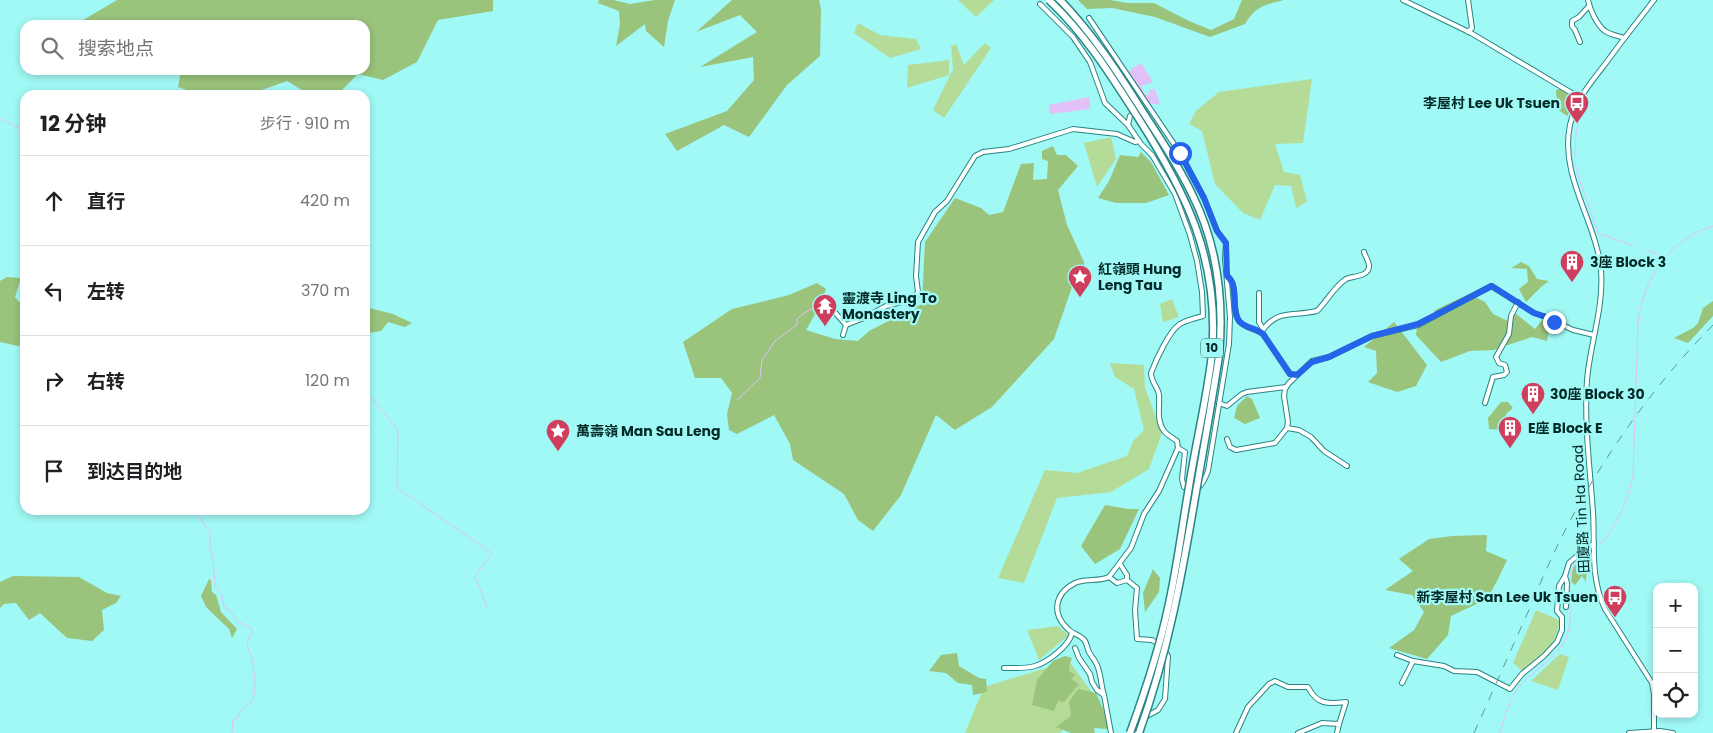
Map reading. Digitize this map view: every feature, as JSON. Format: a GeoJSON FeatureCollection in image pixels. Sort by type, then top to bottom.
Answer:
{"type":"FeatureCollection","features":[{"type":"Feature","properties":{"kind":"highway","name":"10"},"geometry":{"type":"LineString","coordinates":[[1049,0],[1099,56],[1174,176],[1197,229],[1210,284],[1212,352],[1177,560],[1163,631],[1130,733]]}},
{"type":"Feature","properties":{"kind":"highway","name":"10"},"geometry":{"type":"LineString","coordinates":[[1060,0],[1103,51],[1185,180],[1205,225],[1213,252],[1219,284],[1221,323],[1219,356],[1184,562],[1170,632],[1141,733]]}},
{"type":"Feature","properties":{"kind":"street"},"geometry":{"type":"LineString","coordinates":[[1402,0],[1468,32],[1580,98]]}},
{"type":"Feature","properties":{"kind":"street"},"geometry":{"type":"LineString","coordinates":[[1468,0],[1472,28],[1468,32]]}},
{"type":"Feature","properties":{"kind":"street"},"geometry":{"type":"LineString","coordinates":[[1588,0],[1589,6],[1600,26],[1606,31],[1624,38]]}},
{"type":"Feature","properties":{"kind":"street","name":"田廈路 Tin Ha Road"},"geometry":{"type":"LineString","coordinates":[[1654,0],[1580,98],[1570,124],[1568,152],[1571,168],[1597,250],[1601,271],[1600,299],[1587,394],[1593,558],[1598,589],[1605,609],[1652,683],[1654,694],[1654,732]]}},
{"type":"Feature","properties":{"kind":"street"},"geometry":{"type":"LineString","coordinates":[[1040,4],[1073,36],[1090,62],[1105,103],[1128,125],[1152,155],[1175,194],[1190,235],[1202,292],[1203,316],[1193,318],[1178,325],[1171,334],[1151,373],[1151,380],[1159,394],[1158,412],[1161,423],[1165,432],[1177,441],[1178,448],[1160,491],[1144,514],[1131,548],[1109,577],[1104,580],[1090,579],[1076,583],[1066,589],[1058,601],[1056,611],[1062,622],[1072,633],[1083,638],[1098,668],[1111,733]]}},
{"type":"Feature","properties":{"kind":"street"},"geometry":{"type":"LineString","coordinates":[[1580,42],[1572,26],[1572,21],[1579,17],[1589,6]]}},
{"type":"Feature","properties":{"kind":"street"},"geometry":{"type":"LineString","coordinates":[[1090,18],[1180,153],[1204,198],[1217,231],[1226,243],[1230,316],[1229,344],[1208,470],[1205,481],[1197,489],[1189,490],[1184,487],[1182,479],[1185,452],[1178,448]]}},
{"type":"Feature","properties":{"kind":"street"},"geometry":{"type":"LineString","coordinates":[[1128,125],[1130,116],[1139,109],[1148,106]]}},
{"type":"Feature","properties":{"kind":"street"},"geometry":{"type":"LineString","coordinates":[[846,325],[886,306],[913,299],[918,292],[916,276],[918,242],[935,212],[947,201],[975,156],[983,152],[1009,149],[1073,129],[1117,134],[1135,142],[1139,141]]}},
{"type":"Feature","properties":{"kind":"street"},"geometry":{"type":"LineString","coordinates":[[1227,276],[1230,278],[1233,287],[1236,316],[1240,323],[1249,328],[1262,330],[1278,316],[1317,311],[1340,283],[1350,277],[1360,276],[1369,269],[1364,252]]}},
{"type":"Feature","properties":{"kind":"street"},"geometry":{"type":"LineString","coordinates":[[1227,439],[1230,447],[1236,450],[1275,443],[1288,428],[1284,396],[1286,386],[1312,362],[1329,357],[1372,336],[1418,324],[1492,286],[1534,313],[1583,334],[1594,335]]}},
{"type":"Feature","properties":{"kind":"street"},"geometry":{"type":"LineString","coordinates":[[1259,293],[1259,322],[1262,330],[1290,374],[1297,375]]}},
{"type":"Feature","properties":{"kind":"street"},"geometry":{"type":"LineString","coordinates":[[1485,403],[1494,377],[1504,375],[1507,372],[1505,365],[1499,363],[1496,357],[1509,334],[1511,316],[1518,302]]}},
{"type":"Feature","properties":{"kind":"street"},"geometry":{"type":"LineString","coordinates":[[832,309],[846,325]]}},
{"type":"Feature","properties":{"kind":"street"},"geometry":{"type":"LineString","coordinates":[[843,335],[846,325]]}},
{"type":"Feature","properties":{"kind":"street"},"geometry":{"type":"LineString","coordinates":[[1219,403],[1227,406],[1247,392],[1286,386]]}},
{"type":"Feature","properties":{"kind":"street"},"geometry":{"type":"LineString","coordinates":[[1288,428],[1299,430],[1311,436],[1324,451],[1347,466]]}},
{"type":"Feature","properties":{"kind":"street"},"geometry":{"type":"LineString","coordinates":[[1398,655],[1413,661],[1444,666],[1454,670],[1477,672],[1510,689],[1522,674],[1544,656],[1557,642],[1562,630],[1562,618],[1558,611],[1558,590],[1569,563],[1594,546]]}},
{"type":"Feature","properties":{"kind":"street"},"geometry":{"type":"LineString","coordinates":[[1120,564],[1128,580],[1137,588],[1135,610],[1137,639],[1152,640],[1164,648],[1168,656],[1165,699],[1158,710],[1146,716],[1140,723],[1141,733]]}},
{"type":"Feature","properties":{"kind":"street"},"geometry":{"type":"LineString","coordinates":[[1565,576],[1566,607]]}},
{"type":"Feature","properties":{"kind":"street"},"geometry":{"type":"LineString","coordinates":[[1109,577],[1117,583],[1128,580]]}},
{"type":"Feature","properties":{"kind":"street"},"geometry":{"type":"LineString","coordinates":[[1004,668],[1017,669],[1037,666],[1062,649],[1071,638],[1072,633]]}},
{"type":"Feature","properties":{"kind":"street"},"geometry":{"type":"LineString","coordinates":[[1075,648],[1092,682],[1104,695]]}},
{"type":"Feature","properties":{"kind":"street"},"geometry":{"type":"LineString","coordinates":[[1402,683],[1413,661]]}},
{"type":"Feature","properties":{"kind":"street"},"geometry":{"type":"LineString","coordinates":[[1236,733],[1248,707],[1269,684],[1275,681],[1288,687],[1308,687],[1312,696],[1328,703],[1346,702],[1337,733]]}},
{"type":"Feature","properties":{"kind":"street"},"geometry":{"type":"LineString","coordinates":[[1298,733],[1322,723],[1339,724]]}},
{"type":"Feature","properties":{"kind":"street"},"geometry":{"type":"LineString","coordinates":[[1629,733],[1674,733]]}},
{"type":"Feature","properties":{"kind":"green space"},"geometry":{"type":"Polygon","coordinates":[[[117,0],[493,0],[493,11],[438,20],[417,62],[383,80],[362,75],[370,75],[370,20],[83,20],[117,0]]]}},
{"type":"Feature","properties":{"kind":"green space"},"geometry":{"type":"Polygon","coordinates":[[[599,0],[613,0],[630,4],[655,0],[675,0],[668,21],[664,47],[646,31],[645,24],[616,46],[620,24],[619,11],[598,3],[599,0]]]}},
{"type":"Feature","properties":{"kind":"green space"},"geometry":{"type":"Polygon","coordinates":[[[732,0],[819,0],[821,9],[820,56],[787,85],[749,137],[724,125],[677,151],[665,134],[727,111],[754,80],[753,57],[700,67],[757,32],[740,15],[696,32],[732,0]]]}},
{"type":"Feature","properties":{"kind":"green space"},"geometry":{"type":"Polygon","coordinates":[[[958,0],[994,0],[976,17],[958,0]]]}},
{"type":"Feature","properties":{"kind":"green space"},"geometry":{"type":"Polygon","coordinates":[[[1078,0],[1154,3],[1211,30],[1234,19],[1242,0],[1284,0],[1261,7],[1253,13],[1245,24],[1210,37],[1155,17],[1112,8],[1087,9],[1078,0]]]}},
{"type":"Feature","properties":{"kind":"green space"},"geometry":{"type":"Polygon","coordinates":[[[858,23],[880,35],[916,39],[921,49],[890,58],[854,33],[858,23]]]}},
{"type":"Feature","properties":{"kind":"green space"},"geometry":{"type":"Polygon","coordinates":[[[985,43],[991,48],[944,118],[933,110],[953,69],[951,46],[956,44],[964,65],[985,43]]]}},
{"type":"Feature","properties":{"kind":"green space"},"geometry":{"type":"Polygon","coordinates":[[[949,60],[949,75],[907,88],[908,65],[949,60]]]}},
{"type":"Feature","properties":{"kind":"green space"},"geometry":{"type":"Polygon","coordinates":[[[180,75],[357,75],[342,90],[302,90],[287,81],[262,90],[187,90],[178,87],[180,75]]]}},
{"type":"Feature","properties":{"kind":"green space"},"geometry":{"type":"Polygon","coordinates":[[[1312,79],[1303,143],[1275,144],[1284,172],[1300,175],[1307,202],[1296,208],[1291,186],[1275,185],[1260,220],[1243,213],[1215,184],[1202,131],[1189,124],[1196,111],[1219,92],[1312,79]]]}},
{"type":"Feature","properties":{"kind":"green space"},"geometry":{"type":"Polygon","coordinates":[[[1560,89],[1574,98],[1573,109],[1567,116],[1557,109],[1556,90],[1560,89]]]}},
{"type":"Feature","properties":{"kind":"green space"},"geometry":{"type":"Polygon","coordinates":[[[1111,137],[1116,159],[1097,187],[1084,143],[1111,137]]]}},
{"type":"Feature","properties":{"kind":"green space"},"geometry":{"type":"Polygon","coordinates":[[[1053,146],[1057,155],[1066,155],[1078,166],[1058,190],[1067,225],[1084,262],[1084,272],[1073,284],[1054,339],[992,407],[955,430],[936,415],[901,495],[873,531],[858,520],[844,494],[793,460],[790,444],[774,415],[737,434],[729,430],[727,414],[732,393],[721,378],[695,378],[683,342],[732,309],[789,295],[817,283],[826,289],[818,309],[806,330],[835,339],[858,341],[869,331],[922,304],[925,242],[955,198],[981,208],[989,215],[1003,212],[1021,164],[1034,163],[1033,180],[1047,179],[1048,161],[1042,159],[1042,151],[1053,146]]]}},
{"type":"Feature","properties":{"kind":"green space"},"geometry":{"type":"Polygon","coordinates":[[[1141,152],[1151,162],[1169,195],[1146,203],[1116,203],[1098,198],[1109,181],[1120,155],[1138,157],[1141,152]]]}},
{"type":"Feature","properties":{"kind":"green space"},"geometry":{"type":"Polygon","coordinates":[[[1521,262],[1529,266],[1537,279],[1549,281],[1526,302],[1519,289],[1528,282],[1527,269],[1511,268],[1521,262]]]}},
{"type":"Feature","properties":{"kind":"green space"},"geometry":{"type":"Polygon","coordinates":[[[7,277],[20,278],[15,297],[20,302],[20,345],[0,342],[0,281],[7,277]]]}},
{"type":"Feature","properties":{"kind":"green space"},"geometry":{"type":"Polygon","coordinates":[[[1469,294],[1485,302],[1493,314],[1508,321],[1508,334],[1500,348],[1470,351],[1441,362],[1416,335],[1417,327],[1429,322],[1435,310],[1469,294]]]}},
{"type":"Feature","properties":{"kind":"green space"},"geometry":{"type":"Polygon","coordinates":[[[1172,299],[1179,317],[1163,322],[1160,304],[1172,299]]]}},
{"type":"Feature","properties":{"kind":"green space"},"geometry":{"type":"Polygon","coordinates":[[[1713,301],[1713,316],[1688,343],[1674,338],[1693,328],[1698,323],[1703,308],[1713,301]]]}},
{"type":"Feature","properties":{"kind":"green space"},"geometry":{"type":"Polygon","coordinates":[[[370,308],[393,314],[412,323],[405,327],[388,322],[381,331],[370,333],[370,308]]]}},
{"type":"Feature","properties":{"kind":"green space"},"geometry":{"type":"Polygon","coordinates":[[[1515,313],[1535,329],[1543,319],[1550,324],[1547,341],[1532,337],[1505,346],[1511,335],[1515,313]]]}},
{"type":"Feature","properties":{"kind":"green space"},"geometry":{"type":"Polygon","coordinates":[[[1394,322],[1427,365],[1416,386],[1397,392],[1368,382],[1377,373],[1376,351],[1364,347],[1394,322]]]}},
{"type":"Feature","properties":{"kind":"green space"},"geometry":{"type":"Polygon","coordinates":[[[1110,363],[1144,365],[1145,388],[1162,433],[1149,469],[1111,492],[1057,498],[1024,583],[998,578],[1045,470],[1077,473],[1127,456],[1133,441],[1144,430],[1134,389],[1115,377],[1110,363]]]}},
{"type":"Feature","properties":{"kind":"green space"},"geometry":{"type":"Polygon","coordinates":[[[1247,396],[1252,399],[1260,418],[1245,424],[1234,418],[1237,406],[1247,396]]]}},
{"type":"Feature","properties":{"kind":"green space"},"geometry":{"type":"Polygon","coordinates":[[[1501,402],[1508,402],[1513,408],[1506,414],[1503,430],[1489,429],[1488,418],[1501,402]]]}},
{"type":"Feature","properties":{"kind":"green space"},"geometry":{"type":"Polygon","coordinates":[[[1105,505],[1139,509],[1120,549],[1095,564],[1081,546],[1105,505]]]}},
{"type":"Feature","properties":{"kind":"green space"},"geometry":{"type":"Polygon","coordinates":[[[1487,535],[1486,551],[1507,560],[1487,599],[1451,616],[1448,635],[1427,659],[1389,648],[1414,630],[1424,612],[1412,595],[1385,590],[1413,571],[1399,559],[1429,539],[1487,535]]]}},
{"type":"Feature","properties":{"kind":"green space"},"geometry":{"type":"Polygon","coordinates":[[[1584,556],[1587,563],[1586,582],[1582,576],[1575,585],[1571,582],[1573,567],[1584,556]]]}},
{"type":"Feature","properties":{"kind":"green space"},"geometry":{"type":"Polygon","coordinates":[[[1153,569],[1160,578],[1159,592],[1145,612],[1143,593],[1153,569]]]}},
{"type":"Feature","properties":{"kind":"green space"},"geometry":{"type":"Polygon","coordinates":[[[13,576],[79,577],[107,593],[121,596],[116,603],[102,610],[104,630],[92,641],[67,638],[40,613],[29,620],[16,603],[4,604],[0,608],[0,582],[13,576]]]}},
{"type":"Feature","properties":{"kind":"green space"},"geometry":{"type":"Polygon","coordinates":[[[209,579],[211,580],[212,592],[216,595],[221,612],[237,629],[232,638],[229,629],[206,607],[201,596],[209,579]]]}},
{"type":"Feature","properties":{"kind":"green space"},"geometry":{"type":"Polygon","coordinates":[[[1536,610],[1559,620],[1558,629],[1556,636],[1547,649],[1522,671],[1513,663],[1536,610]]]}},
{"type":"Feature","properties":{"kind":"green space"},"geometry":{"type":"Polygon","coordinates":[[[1058,626],[1069,635],[1039,660],[1027,630],[1058,626]]]}},
{"type":"Feature","properties":{"kind":"green space"},"geometry":{"type":"Polygon","coordinates":[[[957,653],[959,666],[979,678],[986,679],[987,692],[973,695],[972,685],[958,683],[946,673],[929,671],[941,655],[957,653]]]}},
{"type":"Feature","properties":{"kind":"green space"},"geometry":{"type":"Polygon","coordinates":[[[1560,654],[1569,657],[1558,690],[1531,681],[1560,654]]]}},
{"type":"Feature","properties":{"kind":"green space"},"geometry":{"type":"Polygon","coordinates":[[[1065,656],[1072,658],[1069,671],[1075,675],[1071,679],[1079,684],[1064,702],[1058,701],[1054,711],[1032,705],[1037,680],[1053,661],[1065,656]]]}},
{"type":"Feature","properties":{"kind":"green space"},"geometry":{"type":"Polygon","coordinates":[[[1069,661],[1094,695],[1060,733],[965,733],[984,687],[1069,661]]]}},
{"type":"Feature","properties":{"kind":"green space"},"geometry":{"type":"Polygon","coordinates":[[[1078,689],[1096,693],[1104,711],[1108,729],[1094,728],[1095,733],[1071,733],[1056,727],[1071,716],[1069,702],[1078,689]]]}},
{"type":"Feature","properties":{"kind":"shaded area"},"geometry":{"type":"Polygon","coordinates":[[[1141,63],[1153,82],[1141,86],[1146,95],[1149,94],[1149,90],[1155,89],[1160,105],[1149,103],[1127,72],[1141,63]]]}},
{"type":"Feature","properties":{"kind":"shaded area"},"geometry":{"type":"Polygon","coordinates":[[[1089,97],[1090,109],[1050,114],[1049,105],[1089,97]]]}},
{"type":"Feature","properties":{"kind":"waterway"},"geometry":{"type":"LineString","coordinates":[[1575,156],[1576,133],[1582,108]]}},
{"type":"Feature","properties":{"kind":"waterway"},"geometry":{"type":"LineString","coordinates":[[0,119],[20,129]]}},
{"type":"Feature","properties":{"kind":"waterway"},"geometry":{"type":"LineString","coordinates":[[1575,162],[1598,233],[1634,246]]}},
{"type":"Feature","properties":{"kind":"waterway"},"geometry":{"type":"LineString","coordinates":[[1600,544],[1612,529],[1621,512],[1633,476],[1638,324],[1640,308],[1645,293],[1660,264],[1671,251],[1684,240],[1713,226]]}},
{"type":"Feature","properties":{"kind":"waterway"},"geometry":{"type":"LineString","coordinates":[[1646,250],[1666,257]]}},
{"type":"Feature","properties":{"kind":"waterway"},"geometry":{"type":"LineString","coordinates":[[737,400],[760,378],[762,360],[775,341],[797,325],[797,319],[804,313],[821,304]]}},
{"type":"Feature","properties":{"kind":"waterway"},"geometry":{"type":"LineString","coordinates":[[370,396],[398,430],[397,488],[492,553],[475,576],[487,607]]}},
{"type":"Feature","properties":{"kind":"waterway"},"geometry":{"type":"LineString","coordinates":[[198,515],[210,533],[210,549],[213,557],[215,586],[222,595],[224,607],[230,610],[237,621],[252,629],[248,646],[255,678],[253,701],[233,720],[232,733]]}},
{"type":"Feature","properties":{"kind":"waterway"},"geometry":{"type":"LineString","coordinates":[[1500,733],[1508,707],[1517,689],[1557,652],[1566,638],[1570,621],[1570,578],[1575,565],[1587,552]]}},
{"type":"Feature","properties":{"kind":"railway"},"geometry":{"type":"LineString","coordinates":[[1474,733],[1552,558],[1592,481],[1623,434],[1657,389],[1713,325]]}},
{"type":"Feature","properties":{"kind":"place","name":"李屋村 Lee Uk Tsuen"},"geometry":{"type":"Point","coordinates":[1577,124]}},
{"type":"Feature","properties":{"kind":"place","name":"3座 Block 3"},"geometry":{"type":"Point","coordinates":[1572,283]}},
{"type":"Feature","properties":{"kind":"place","name":"紅嶺頭 Hung Leng Tau"},"geometry":{"type":"Point","coordinates":[1080,298]}},
{"type":"Feature","properties":{"kind":"place","name":"靈渡寺 Ling To Monastery"},"geometry":{"type":"Point","coordinates":[825,327]}},
{"type":"Feature","properties":{"kind":"place","name":"30座 Block 30"},"geometry":{"type":"Point","coordinates":[1533,415]}},
{"type":"Feature","properties":{"kind":"place","name":"E座 Block E"},"geometry":{"type":"Point","coordinates":[1510,449]}},
{"type":"Feature","properties":{"kind":"place","name":"萬壽嶺 Man Sau Leng"},"geometry":{"type":"Point","coordinates":[558,452]}},
{"type":"Feature","properties":{"kind":"place","name":"新李屋村 San Lee Uk Tsuen"},"geometry":{"type":"Point","coordinates":[1615,618]}},
{"type":"Feature","properties":{"kind":"route"},"geometry":{"type":"LineString","coordinates":[[1180,153],[1204,198],[1217,231],[1226,243],[1227,276],[1230,278],[1233,287],[1236,316],[1240,323],[1263,334],[1290,374],[1297,375],[1312,362],[1329,357],[1372,336],[1418,324],[1492,286],[1534,313],[1554,322]]}}]}
